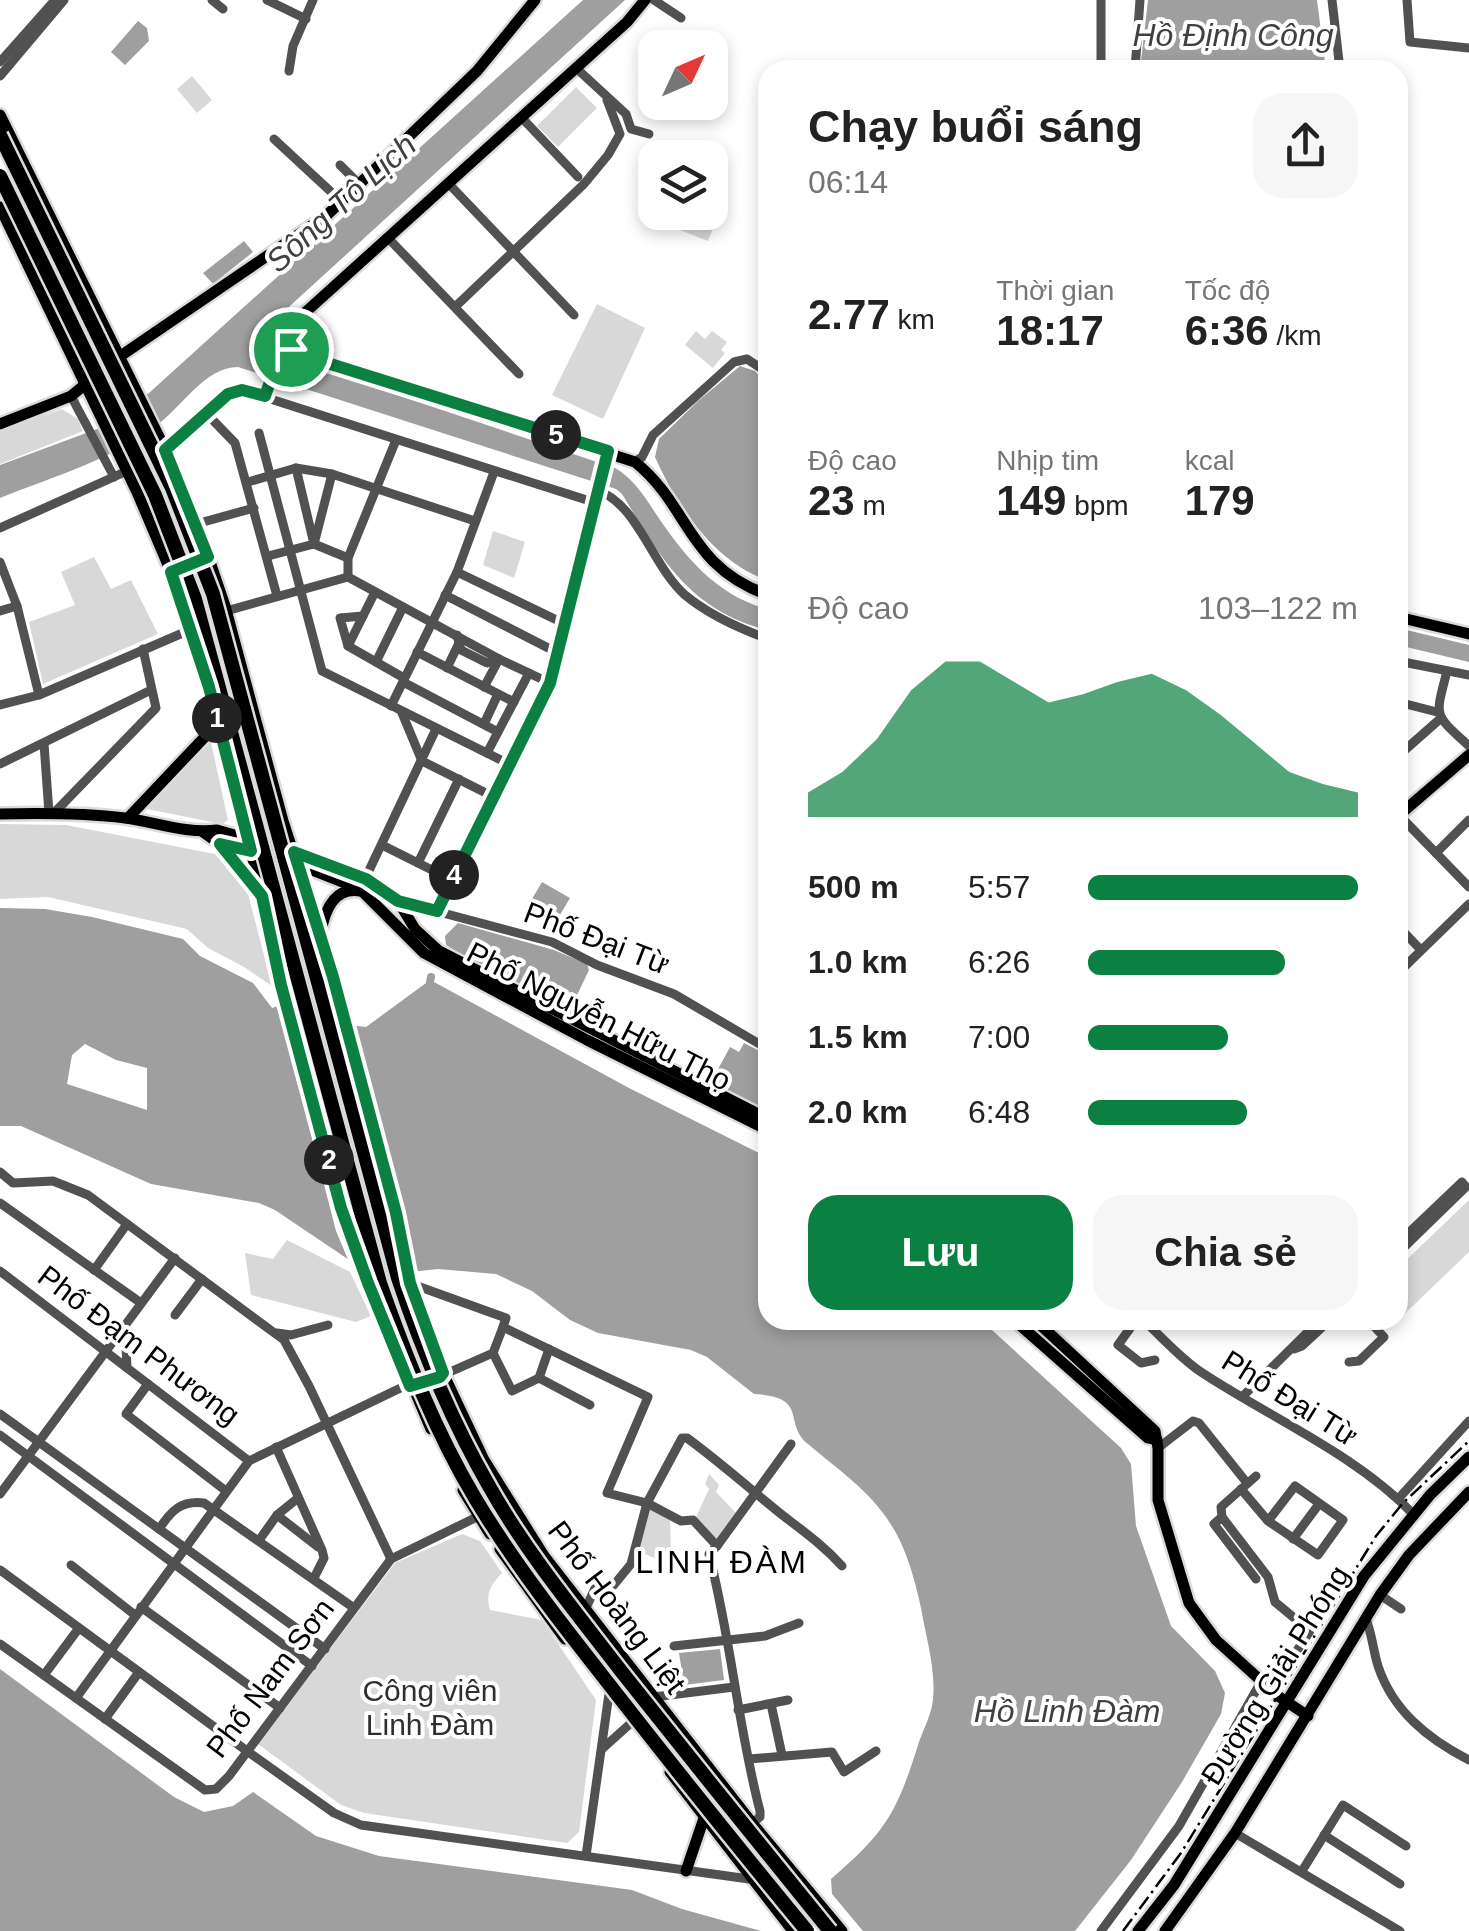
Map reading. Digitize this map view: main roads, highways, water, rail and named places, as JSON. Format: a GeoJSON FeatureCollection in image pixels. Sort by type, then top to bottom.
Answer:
{"type":"FeatureCollection","features":[{"type":"Feature","properties":{"kind":"highway"},"geometry":{"type":"LineString","coordinates":[[0,135],[172,488],[213,594],[392,1283]]}},
{"type":"Feature","properties":{"kind":"highway"},"geometry":{"type":"LineString","coordinates":[[0,176],[155,495],[195,599],[392,1283]]}},
{"type":"Feature","properties":{"kind":"highway"},"geometry":{"type":"LineString","coordinates":[[310,909],[378,1171],[404,1352],[440,1434],[512,1556],[696,1795],[807,1931]]}},
{"type":"Feature","properties":{"kind":"highway"},"geometry":{"type":"LineString","coordinates":[[269,919],[340,1171],[457,1426],[490,1488],[527,1545],[710,1784],[830,1931]]}},
{"type":"Feature","properties":{"kind":"main road"},"geometry":{"type":"LineString","coordinates":[[0,424],[71,396],[119,357],[342,202],[500,48],[535,0]]}},
{"type":"Feature","properties":{"kind":"main road"},"geometry":{"type":"LineString","coordinates":[[645,0],[576,68],[288,328],[285,346],[356,373],[635,462],[660,487],[691,538],[715,564],[758,592]]}},
{"type":"Feature","properties":{"kind":"main road"},"geometry":{"type":"LineString","coordinates":[[0,116],[163,445],[208,557],[285,829],[321,932],[396,1213],[392,1283]]}},
{"type":"Feature","properties":{"kind":"main road"},"geometry":{"type":"LineString","coordinates":[[33,183],[16,200],[0,205],[99,412],[119,471],[171,572],[192,629],[341,1208],[392,1283]]}},
{"type":"Feature","properties":{"kind":"main road"},"geometry":{"type":"LineString","coordinates":[[44,298],[46,288],[57,274],[78,272]]}},
{"type":"Feature","properties":{"kind":"main road"},"geometry":{"type":"LineString","coordinates":[[171,572],[208,557]]}},
{"type":"Feature","properties":{"kind":"main road"},"geometry":{"type":"LineString","coordinates":[[1408,620],[1469,634]]}},
{"type":"Feature","properties":{"kind":"main road"},"geometry":{"type":"LineString","coordinates":[[202,664],[238,654]]}},
{"type":"Feature","properties":{"kind":"main road"},"geometry":{"type":"LineString","coordinates":[[128,818],[218,724]]}},
{"type":"Feature","properties":{"kind":"main road"},"geometry":{"type":"LineString","coordinates":[[1408,806],[1469,754]]}},
{"type":"Feature","properties":{"kind":"main road","name":"Phố Nguyễn Hữu Thọ"},"geometry":{"type":"LineString","coordinates":[[0,814],[128,818],[203,832],[217,830],[364,885],[398,901],[411,922],[439,951],[758,1125]]}},
{"type":"Feature","properties":{"kind":"main road","name":"Phố Nguyễn Hữu Thọ"},"geometry":{"type":"LineString","coordinates":[[203,832],[220,844],[249,844]]}},
{"type":"Feature","properties":{"kind":"main road"},"geometry":{"type":"LineString","coordinates":[[220,844],[262,896]]}},
{"type":"Feature","properties":{"kind":"main road"},"geometry":{"type":"LineString","coordinates":[[321,932],[334,899],[364,885]]}},
{"type":"Feature","properties":{"kind":"main road","name":"Phố Nguyễn Hữu Thọ"},"geometry":{"type":"LineString","coordinates":[[364,885],[424,953],[758,1113]]}},
{"type":"Feature","properties":{"kind":"main road","name":"Phố Hoàng Liệt"},"geometry":{"type":"LineString","coordinates":[[392,1283],[443,1373],[484,1460],[544,1556],[752,1823],[842,1931]]}},
{"type":"Feature","properties":{"kind":"main road","name":"Phố Hoàng Liệt"},"geometry":{"type":"LineString","coordinates":[[392,1283],[410,1386],[478,1517],[518,1576],[793,1931]]}},
{"type":"Feature","properties":{"kind":"main road"},"geometry":{"type":"LineString","coordinates":[[1025,1330],[1158,1444]]}},
{"type":"Feature","properties":{"kind":"main road"},"geometry":{"type":"LineString","coordinates":[[1046,1330],[1154,1430],[1158,1444],[1158,1500],[1189,1603],[1216,1640],[1308,1716]]}},
{"type":"Feature","properties":{"kind":"main road","name":"Đường Giải Phóng"},"geometry":{"type":"LineString","coordinates":[[1138,1931],[1174,1885],[1364,1576],[1414,1514],[1469,1457]]}},
{"type":"Feature","properties":{"kind":"main road","name":"Đường Giải Phóng"},"geometry":{"type":"LineString","coordinates":[[1165,1931],[1235,1833],[1408,1554],[1469,1492]]}},
{"type":"Feature","properties":{"kind":"main road"},"geometry":{"type":"LineString","coordinates":[[518,1576],[538,1576],[544,1556]]}},
{"type":"Feature","properties":{"kind":"main road"},"geometry":{"type":"LineString","coordinates":[[598,1681],[604,1664],[614,1658],[623,1659]]}},
{"type":"Feature","properties":{"kind":"main road"},"geometry":{"type":"LineString","coordinates":[[641,1735],[659,1730],[666,1713]]}},
{"type":"Feature","properties":{"kind":"main road"},"geometry":{"type":"LineString","coordinates":[[686,1871],[704,1818]]}},
{"type":"Feature","properties":{"kind":"main road"},"geometry":{"type":"LineString","coordinates":[[724,1845],[752,1823]]}},
{"type":"Feature","properties":{"kind":"main road"},"geometry":{"type":"LineString","coordinates":[[759,1891],[770,1894],[782,1889],[790,1879],[789,1868]]}},
{"type":"Feature","properties":{"kind":"main road"},"geometry":{"type":"LineString","coordinates":[[1174,1885],[1191,1898]]}},
{"type":"Feature","properties":{"kind":"water"},"geometry":{"type":"Polygon","coordinates":[[[583,0],[625,0],[257,336],[257,348],[615,468],[638,488],[678,545],[703,572],[732,594],[758,606],[758,627],[717,609],[697,595],[664,560],[616,489],[238,367],[204,381],[139,438],[81,467],[0,498],[0,465],[97,429],[149,393],[583,0]]]}},
{"type":"Feature","properties":{"kind":"water","name":"Hồ Định Công"},"geometry":{"type":"Polygon","coordinates":[[[1148,0],[1317,0],[1325,60],[1141,60],[1148,0]]]}},
{"type":"Feature","properties":{"kind":"water"},"geometry":{"type":"Polygon","coordinates":[[[138,21],[147,28],[149,41],[125,65],[111,52],[138,21]]]}},
{"type":"Feature","properties":{"kind":"water"},"geometry":{"type":"Polygon","coordinates":[[[244,241],[253,252],[213,284],[203,273],[244,241]]]}},
{"type":"Feature","properties":{"kind":"water"},"geometry":{"type":"Polygon","coordinates":[[[740,366],[758,374],[758,576],[731,560],[699,530],[655,457],[659,439],[740,366]]]}},
{"type":"Feature","properties":{"kind":"water"},"geometry":{"type":"Polygon","coordinates":[[[1408,630],[1469,645],[1469,662],[1408,647],[1408,630]]]}},
{"type":"Feature","properties":{"kind":"water"},"geometry":{"type":"Polygon","coordinates":[[[542,882],[570,898],[554,925],[526,909],[542,882]]]}},
{"type":"Feature","properties":{"kind":"water","name":"Hồ Linh Đàm"},"geometry":{"type":"Polygon","coordinates":[[[0,908],[45,909],[183,939],[200,956],[253,983],[272,1008],[278,1006],[282,1017],[366,1027],[426,983],[434,982],[758,1152],[758,1330],[992,1330],[1121,1448],[1131,1464],[1136,1526],[1171,1626],[1215,1671],[1225,1693],[1221,1714],[1131,1860],[1075,1931],[863,1931],[832,1894],[831,1879],[878,1833],[896,1803],[931,1710],[932,1665],[916,1586],[896,1532],[863,1490],[801,1436],[789,1405],[771,1396],[754,1394],[707,1357],[691,1350],[598,1333],[570,1320],[532,1291],[496,1274],[438,1269],[373,1276],[259,1203],[151,1184],[21,1126],[0,1126],[0,908]],[[85,1044],[72,1055],[67,1084],[147,1110],[147,1068],[116,1060],[85,1044]]]}},
{"type":"Feature","properties":{"kind":"water"},"geometry":{"type":"Polygon","coordinates":[[[458,923],[554,950],[587,964],[589,970],[570,1010],[446,945],[445,936],[458,923]]]}},
{"type":"Feature","properties":{"kind":"water"},"geometry":{"type":"Polygon","coordinates":[[[744,1043],[758,1050],[758,1106],[711,1082],[730,1047],[739,1052],[744,1043]]]}},
{"type":"Feature","properties":{"kind":"water"},"geometry":{"type":"Polygon","coordinates":[[[720,1649],[724,1680],[684,1685],[679,1653],[720,1649]]]}},
{"type":"Feature","properties":{"kind":"water"},"geometry":{"type":"Polygon","coordinates":[[[0,1669],[174,1797],[204,1812],[233,1806],[253,1792],[316,1836],[379,1856],[632,1890],[761,1931],[0,1931],[0,1669]]]}},
{"type":"Feature","properties":{"kind":"waterway"},"geometry":{"type":"LineString","coordinates":[[430,982],[431,977]]}},
{"type":"Feature","properties":{"kind":"railway"},"geometry":{"type":"LineString","coordinates":[[1123,1931],[1181,1853],[1376,1536],[1403,1503],[1469,1441]]}},
{"type":"Feature","properties":{"kind":"district","name":"LINH ĐÀM"},"geometry":{"type":"Point","coordinates":[722,1562]}},
{"type":"Feature","properties":{"kind":"water label","name":"Sông Tô Lịch"},"geometry":{"type":"Point","coordinates":[341,203]}},
{"type":"Feature","properties":{"kind":"park label","name":"Công viên Linh Đàm"},"geometry":{"type":"Point","coordinates":[430,1707]}}]}
